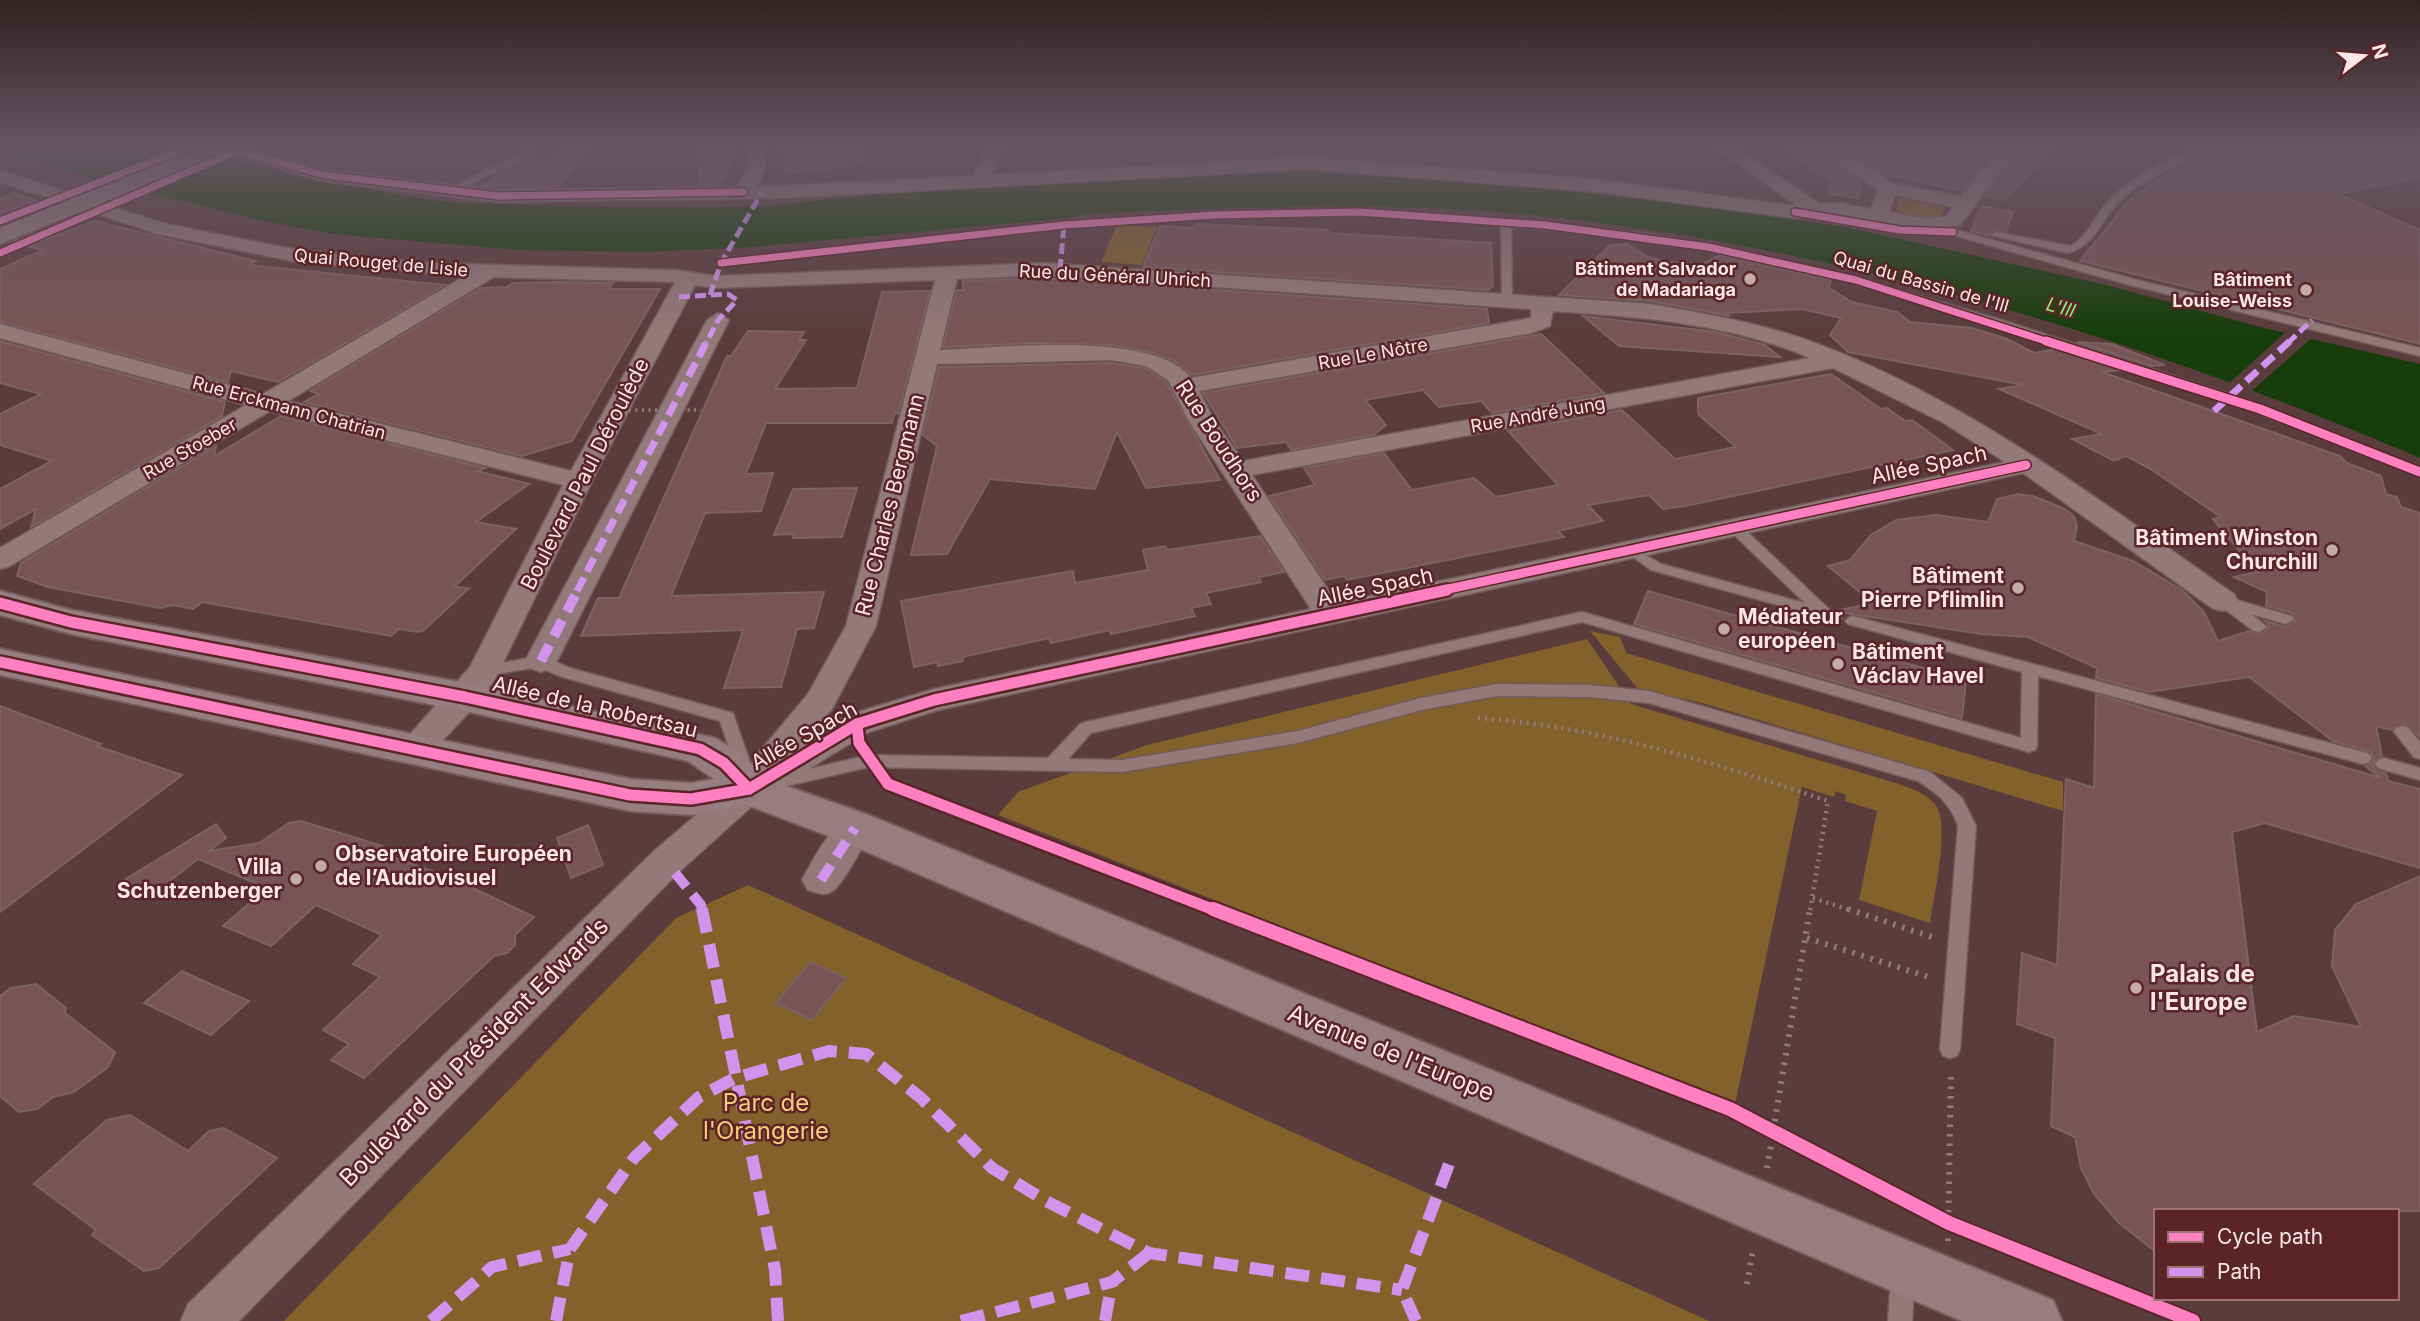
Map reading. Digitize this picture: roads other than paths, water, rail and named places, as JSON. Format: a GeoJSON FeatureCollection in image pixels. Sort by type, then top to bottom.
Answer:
{"type":"FeatureCollection","features":[{"type":"Feature","properties":{"kind":"main road"},"geometry":{"type":"LineString","coordinates":[[0,237],[67,210]]}},
{"type":"Feature","properties":{"kind":"main road","name":"Allée de la Robertsau"},"geometry":{"type":"LineString","coordinates":[[4,608],[71,622],[475,684],[699,749],[724,763],[749,789]]}},
{"type":"Feature","properties":{"kind":"main road"},"geometry":{"type":"LineString","coordinates":[[0,662],[630,795],[691,799],[749,789]]}},
{"type":"Feature","properties":{"kind":"main road","name":"Avenue de l'Europe"},"geometry":{"type":"LineString","coordinates":[[749,789],[855,828],[2032,1321]]}},
{"type":"Feature","properties":{"kind":"street","name":"Quai Rouget de Lisle"},"geometry":{"type":"LineString","coordinates":[[99,210],[158,228],[298,256],[370,265],[688,279]]}},
{"type":"Feature","properties":{"kind":"street"},"geometry":{"type":"LineString","coordinates":[[1777,210],[1795,212],[1833,210]]}},
{"type":"Feature","properties":{"kind":"street"},"geometry":{"type":"LineString","coordinates":[[1845,210],[1946,227],[1962,210]]}},
{"type":"Feature","properties":{"kind":"street"},"geometry":{"type":"LineString","coordinates":[[1880,215],[1882,210]]}},
{"type":"Feature","properties":{"kind":"street","name":"Rue du Général Uhrich"},"geometry":{"type":"LineString","coordinates":[[688,279],[715,282],[1060,270],[1711,318],[1766,333],[1838,360],[1935,410],[2026,465],[2223,601]]}},
{"type":"Feature","properties":{"kind":"street","name":"Rue Stoeber"},"geometry":{"type":"LineString","coordinates":[[0,560],[488,272]]}},
{"type":"Feature","properties":{"kind":"street","name":"Rue Charles Bergmann"},"geometry":{"type":"LineString","coordinates":[[749,789],[820,701],[861,626],[947,274]]}},
{"type":"Feature","properties":{"kind":"street","name":"Boulevard Paul Déroulède"},"geometry":{"type":"LineString","coordinates":[[413,750],[475,684],[616,410],[688,279]]}},
{"type":"Feature","properties":{"kind":"street","name":"Rue Le Nôtre"},"geometry":{"type":"LineString","coordinates":[[1185,386],[1532,326],[1542,321],[1542,304]]}},
{"type":"Feature","properties":{"kind":"street"},"geometry":{"type":"LineString","coordinates":[[541,661],[718,320]]}},
{"type":"Feature","properties":{"kind":"street","name":"Rue Erckmann Chatrian"},"geometry":{"type":"LineString","coordinates":[[0,331],[268,403],[579,481]]}},
{"type":"Feature","properties":{"kind":"street","name":"Rue Boudhors"},"geometry":{"type":"LineString","coordinates":[[926,358],[1129,355],[1166,366],[1185,386],[1193,408],[1238,470],[1331,617]]}},
{"type":"Feature","properties":{"kind":"street","name":"Rue André Jung"},"geometry":{"type":"LineString","coordinates":[[1238,470],[1838,360]]}},
{"type":"Feature","properties":{"kind":"street","name":"Allée Spach"},"geometry":{"type":"LineString","coordinates":[[749,789],[857,724],[934,700],[1331,617],[2026,465]]}},
{"type":"Feature","properties":{"kind":"street","name":"Boulevard du Président Edwards"},"geometry":{"type":"LineString","coordinates":[[205,1321],[666,862],[749,789]]}},
{"type":"Feature","properties":{"kind":"street"},"geometry":{"type":"LineString","coordinates":[[821,880],[855,828]]}},
{"type":"Feature","properties":{"kind":"lane"},"geometry":{"type":"LineString","coordinates":[[1946,227],[2061,258],[2089,252],[2087,242],[2106,210]]}},
{"type":"Feature","properties":{"kind":"lane","name":"Quai du Bassin de l'Ill"},"geometry":{"type":"LineString","coordinates":[[1506,301],[1506,223],[1545,225],[1708,247],[1856,279],[2260,409],[2420,472]]}},
{"type":"Feature","properties":{"kind":"lane"},"geometry":{"type":"LineString","coordinates":[[1946,227],[1985,242],[2249,312],[2420,352]]}},
{"type":"Feature","properties":{"kind":"lane"},"geometry":{"type":"LineString","coordinates":[[1632,551],[1656,567],[1831,615],[1735,528]]}},
{"type":"Feature","properties":{"kind":"lane"},"geometry":{"type":"LineString","coordinates":[[2223,601],[2286,619]]}},
{"type":"Feature","properties":{"kind":"lane"},"geometry":{"type":"LineString","coordinates":[[2223,601],[2259,627]]}},
{"type":"Feature","properties":{"kind":"lane"},"geometry":{"type":"LineString","coordinates":[[1054,764],[1086,728],[1582,617],[2029,746],[2030,668]]}},
{"type":"Feature","properties":{"kind":"lane"},"geometry":{"type":"LineString","coordinates":[[1853,621],[2363,758]]}},
{"type":"Feature","properties":{"kind":"lane"},"geometry":{"type":"LineString","coordinates":[[475,684],[541,661]]}},
{"type":"Feature","properties":{"kind":"lane","name":"Allée de la Robertsau"},"geometry":{"type":"LineString","coordinates":[[541,661],[565,672],[727,717],[749,789]]}},
{"type":"Feature","properties":{"kind":"lane"},"geometry":{"type":"LineString","coordinates":[[749,789],[869,761],[1122,766],[1298,737],[1421,704],[1497,690],[1589,691],[1649,697],[1924,776],[1945,789],[1962,806],[1966,826],[1951,1049]]}},
{"type":"Feature","properties":{"kind":"lane"},"geometry":{"type":"LineString","coordinates":[[2402,732],[2420,753]]}},
{"type":"Feature","properties":{"kind":"lane"},"geometry":{"type":"LineString","coordinates":[[2384,764],[2420,774]]}},
{"type":"Feature","properties":{"kind":"lane"},"geometry":{"type":"LineString","coordinates":[[1900,1321],[1926,1276]]}},
{"type":"Feature","properties":{"kind":"water"},"geometry":{"type":"Polygon","coordinates":[[[216,210],[1209,210],[1084,214],[1071,218],[752,247],[643,252],[518,250],[333,234],[216,210]]]}},
{"type":"Feature","properties":{"kind":"water","name":"L'Ill"},"geometry":{"type":"Polygon","coordinates":[[[1466,210],[1722,210],[1846,227],[2107,285],[2264,328],[2420,364],[2420,458],[2207,374],[1985,303],[1759,249],[1645,229],[1466,210]]]}},
{"type":"Feature","properties":{"kind":"place","name":"Bâtiment Salvador de Madariaga"},"geometry":{"type":"Point","coordinates":[1750,279]}},
{"type":"Feature","properties":{"kind":"place","name":"Bâtiment Louise-Weiss"},"geometry":{"type":"Point","coordinates":[2306,290]}},
{"type":"Feature","properties":{"kind":"place","name":"Bâtiment Winston Churchill"},"geometry":{"type":"Point","coordinates":[2332,550]}},
{"type":"Feature","properties":{"kind":"place","name":"Bâtiment Pierre Pflimlin"},"geometry":{"type":"Point","coordinates":[2018,588]}},
{"type":"Feature","properties":{"kind":"place","name":"Médiateur européen"},"geometry":{"type":"Point","coordinates":[1724,629]}},
{"type":"Feature","properties":{"kind":"place","name":"Bâtiment Václav Havel"},"geometry":{"type":"Point","coordinates":[1838,664]}},
{"type":"Feature","properties":{"kind":"place","name":"Observatoire Européen de l’Audiovisuel"},"geometry":{"type":"Point","coordinates":[321,866]}},
{"type":"Feature","properties":{"kind":"place","name":"Villa Schutzenberger"},"geometry":{"type":"Point","coordinates":[296,879]}},
{"type":"Feature","properties":{"kind":"place","name":"Palais de l'Europe"},"geometry":{"type":"Point","coordinates":[2136,988]}},
{"type":"Feature","properties":{"kind":"park label","name":"Parc de l'Orangerie"},"geometry":{"type":"Point","coordinates":[766,1117]}}]}
